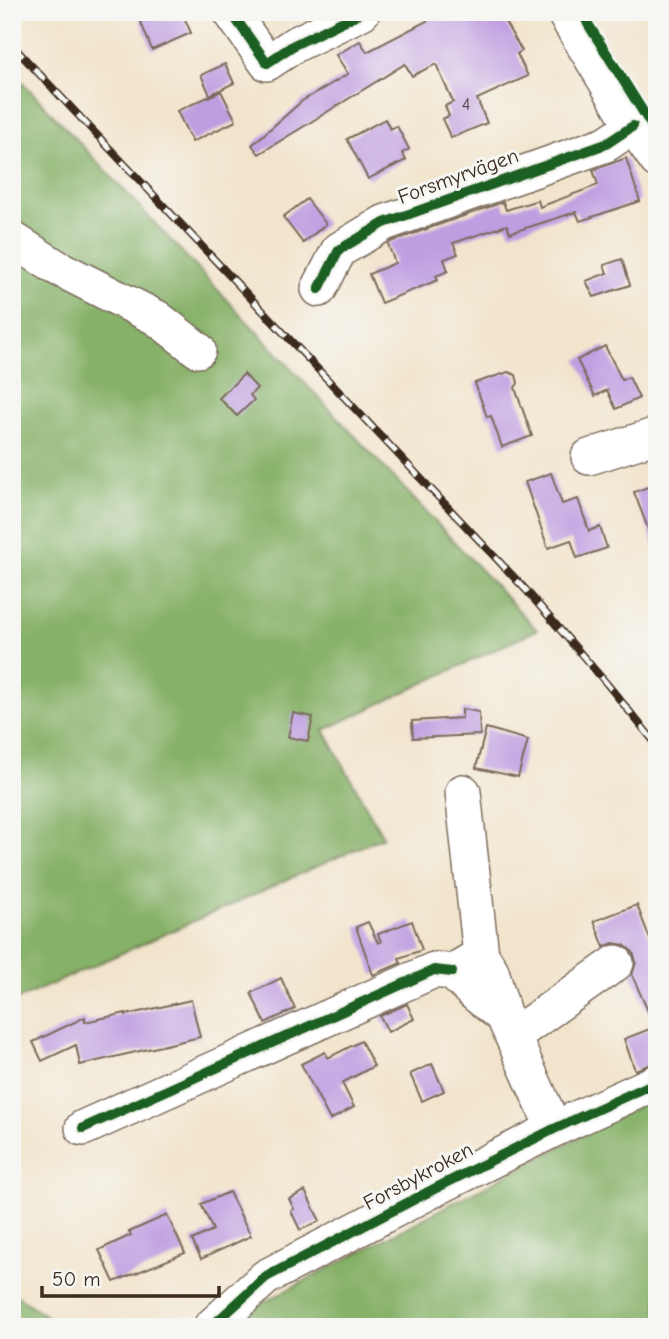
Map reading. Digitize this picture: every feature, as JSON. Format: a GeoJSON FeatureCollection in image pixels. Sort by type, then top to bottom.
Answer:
{"type":"FeatureCollection","features":[{"type":"Feature","properties":{"kind":"street"},"geometry":{"type":"LineString","coordinates":[[231,12],[267,63],[294,45],[362,12]]}},
{"type":"Feature","properties":{"kind":"street"},"geometry":{"type":"LineString","coordinates":[[564,12],[633,126],[657,160]]}},
{"type":"Feature","properties":{"kind":"street","name":"Forsmyrvägen"},"geometry":{"type":"LineString","coordinates":[[319,289],[339,250],[384,223],[606,144],[633,126]]}},
{"type":"Feature","properties":{"kind":"street"},"geometry":{"type":"LineString","coordinates":[[12,239],[56,267],[157,318],[198,350]]}},
{"type":"Feature","properties":{"kind":"street"},"geometry":{"type":"LineString","coordinates":[[589,457],[657,435]]}},
{"type":"Feature","properties":{"kind":"street"},"geometry":{"type":"LineString","coordinates":[[463,792],[467,963]]}},
{"type":"Feature","properties":{"kind":"street"},"geometry":{"type":"LineString","coordinates":[[83,1128],[433,970],[467,963],[491,971],[509,1027],[554,1129]]}},
{"type":"Feature","properties":{"kind":"street"},"geometry":{"type":"LineString","coordinates":[[509,1027],[616,963]]}},
{"type":"Feature","properties":{"kind":"street","name":"Forsbykroken"},"geometry":{"type":"LineString","coordinates":[[211,1327],[266,1277],[554,1129],[657,1082]]}},
{"type":"Feature","properties":{"kind":"green space"},"geometry":{"type":"Polygon","coordinates":[[[12,71],[537,630],[324,730],[383,837],[12,1002],[12,71]]]}},
{"type":"Feature","properties":{"kind":"green space"},"geometry":{"type":"Polygon","coordinates":[[[657,1096],[657,1327],[184,1327],[253,1308],[657,1096]]]}},
{"type":"Feature","properties":{"kind":"green space"},"geometry":{"type":"Polygon","coordinates":[[[12,1292],[62,1327],[12,1327],[12,1292]]]}},
{"type":"Feature","properties":{"kind":"building"},"geometry":{"type":"Polygon","coordinates":[[[156,12],[182,12],[191,33],[152,50],[140,20],[156,12]]]}},
{"type":"Feature","properties":{"kind":"building"},"geometry":{"type":"Polygon","coordinates":[[[444,12],[499,12],[522,51],[517,54],[528,76],[477,99],[487,123],[451,138],[442,119],[449,116],[445,106],[453,102],[436,64],[412,76],[405,64],[259,154],[252,145],[302,101],[348,74],[336,55],[360,41],[367,52],[444,12]]]}},
{"type":"Feature","properties":{"kind":"building"},"geometry":{"type":"Polygon","coordinates":[[[225,64],[234,83],[210,95],[201,75],[225,64]]]}},
{"type":"Feature","properties":{"kind":"building"},"geometry":{"type":"Polygon","coordinates":[[[221,91],[236,121],[192,142],[177,111],[221,91]]]}},
{"type":"Feature","properties":{"kind":"building"},"geometry":{"type":"Polygon","coordinates":[[[385,119],[390,129],[397,126],[409,149],[402,153],[406,160],[368,179],[347,139],[385,119]]]}},
{"type":"Feature","properties":{"kind":"building"},"geometry":{"type":"Polygon","coordinates":[[[626,158],[640,201],[580,221],[576,212],[510,233],[507,225],[453,243],[458,254],[444,259],[448,271],[436,276],[438,280],[381,303],[369,274],[395,263],[388,244],[393,241],[503,202],[506,210],[538,200],[540,207],[598,185],[593,170],[626,158]]]}},
{"type":"Feature","properties":{"kind":"building"},"geometry":{"type":"Polygon","coordinates":[[[307,199],[326,224],[303,243],[283,217],[307,199]]]}},
{"type":"Feature","properties":{"kind":"building"},"geometry":{"type":"Polygon","coordinates":[[[622,259],[630,285],[594,297],[586,281],[607,273],[604,265],[622,259]]]}},
{"type":"Feature","properties":{"kind":"building"},"geometry":{"type":"Polygon","coordinates":[[[605,346],[622,380],[629,377],[639,398],[616,409],[607,390],[595,396],[577,360],[605,346]]]}},
{"type":"Feature","properties":{"kind":"building"},"geometry":{"type":"Polygon","coordinates":[[[508,372],[516,375],[518,383],[515,388],[532,436],[502,447],[491,416],[487,417],[475,383],[508,372]]]}},
{"type":"Feature","properties":{"kind":"building"},"geometry":{"type":"Polygon","coordinates":[[[244,374],[257,388],[250,395],[254,400],[237,416],[219,398],[244,374]]]}},
{"type":"Feature","properties":{"kind":"building"},"geometry":{"type":"Polygon","coordinates":[[[551,473],[562,504],[578,499],[589,531],[600,527],[607,548],[577,558],[571,540],[548,548],[525,482],[551,473]]]}},
{"type":"Feature","properties":{"kind":"building"},"geometry":{"type":"Polygon","coordinates":[[[653,485],[657,495],[655,547],[634,492],[653,485]]]}},
{"type":"Feature","properties":{"kind":"building"},"geometry":{"type":"Polygon","coordinates":[[[462,709],[479,712],[480,735],[413,738],[412,721],[462,718],[462,709]]]}},
{"type":"Feature","properties":{"kind":"building"},"geometry":{"type":"Polygon","coordinates":[[[293,713],[313,717],[308,741],[288,737],[293,713]]]}},
{"type":"Feature","properties":{"kind":"building"},"geometry":{"type":"Polygon","coordinates":[[[486,728],[528,740],[518,777],[476,768],[486,728]]]}},
{"type":"Feature","properties":{"kind":"building"},"geometry":{"type":"Polygon","coordinates":[[[637,905],[657,958],[657,1062],[635,1070],[624,1039],[655,1027],[632,975],[636,962],[633,952],[624,945],[613,943],[604,947],[594,921],[637,905]]]}},
{"type":"Feature","properties":{"kind":"building"},"geometry":{"type":"Polygon","coordinates":[[[412,921],[422,950],[399,958],[401,963],[373,975],[356,927],[368,922],[378,943],[381,942],[378,934],[412,921]]]}},
{"type":"Feature","properties":{"kind":"building"},"geometry":{"type":"Polygon","coordinates":[[[281,978],[295,1009],[265,1023],[251,993],[281,978]]]}},
{"type":"Feature","properties":{"kind":"building"},"geometry":{"type":"Polygon","coordinates":[[[191,1000],[200,1037],[80,1065],[76,1045],[42,1061],[33,1042],[85,1017],[85,1022],[191,1000]]]}},
{"type":"Feature","properties":{"kind":"building"},"geometry":{"type":"Polygon","coordinates":[[[407,1004],[414,1019],[388,1032],[380,1016],[407,1004]]]}},
{"type":"Feature","properties":{"kind":"building"},"geometry":{"type":"Polygon","coordinates":[[[361,1041],[374,1066],[342,1083],[354,1107],[330,1120],[301,1064],[325,1052],[328,1058],[361,1041]]]}},
{"type":"Feature","properties":{"kind":"building"},"geometry":{"type":"Polygon","coordinates":[[[432,1064],[444,1091],[422,1101],[410,1074],[432,1064]]]}},
{"type":"Feature","properties":{"kind":"building"},"geometry":{"type":"Polygon","coordinates":[[[305,1191],[320,1221],[300,1230],[291,1211],[294,1209],[289,1199],[305,1191]]]}},
{"type":"Feature","properties":{"kind":"building"},"geometry":{"type":"Polygon","coordinates":[[[229,1192],[251,1236],[201,1259],[192,1240],[213,1230],[201,1204],[229,1192]]]}},
{"type":"Feature","properties":{"kind":"building"},"geometry":{"type":"Polygon","coordinates":[[[167,1215],[185,1253],[114,1282],[99,1250],[131,1235],[129,1232],[167,1215]]]}},
{"type":"Feature","properties":{"kind":"railway"},"geometry":{"type":"LineString","coordinates":[[12,45],[526,590],[657,745]]}},
{"type":"Feature","properties":{"kind":"cycle path"},"geometry":{"type":"LineString","coordinates":[[231,12],[267,63],[294,45],[362,12]]}},
{"type":"Feature","properties":{"kind":"cycle path"},"geometry":{"type":"LineString","coordinates":[[583,12],[657,134]]}},
{"type":"Feature","properties":{"kind":"cycle path"},"geometry":{"type":"LineString","coordinates":[[319,289],[339,250],[384,223],[606,144],[633,126]]}},
{"type":"Feature","properties":{"kind":"cycle path"},"geometry":{"type":"LineString","coordinates":[[83,1128],[434,970],[452,972]]}},
{"type":"Feature","properties":{"kind":"cycle path"},"geometry":{"type":"LineString","coordinates":[[211,1327],[266,1277],[554,1129],[657,1082]]}}]}
